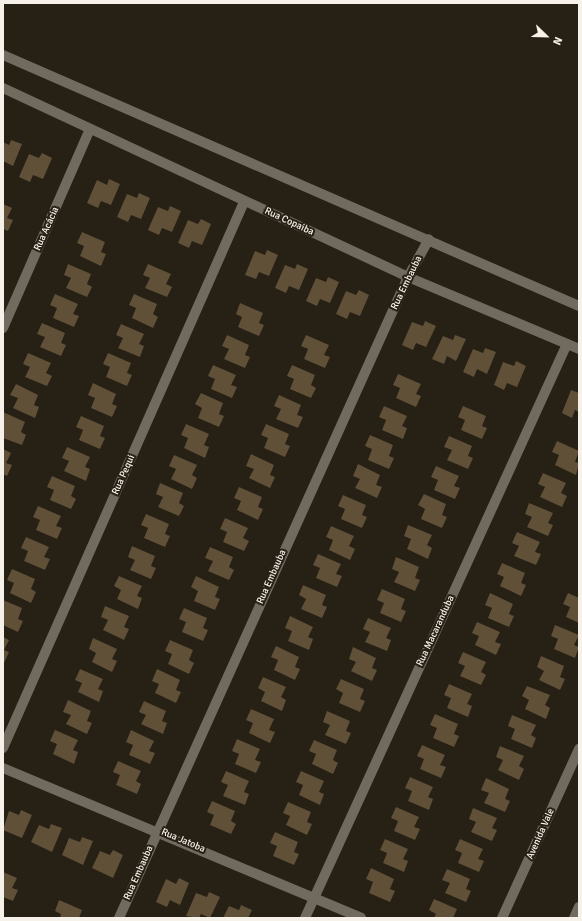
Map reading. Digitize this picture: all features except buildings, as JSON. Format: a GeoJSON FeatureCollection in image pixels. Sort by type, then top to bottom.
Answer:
{"type":"FeatureCollection","features":[{"type":"Feature","properties":{"kind":"street"},"geometry":{"type":"LineString","coordinates":[[3,55],[429,239],[579,306]]}},
{"type":"Feature","properties":{"kind":"street","name":"Rua Copaiba"},"geometry":{"type":"LineString","coordinates":[[3,88],[244,202],[408,277],[579,349]]}},
{"type":"Feature","properties":{"kind":"street","name":"Rua Acácia"},"geometry":{"type":"LineString","coordinates":[[3,328],[90,129]]}},
{"type":"Feature","properties":{"kind":"street","name":"Rua Pequi"},"geometry":{"type":"LineString","coordinates":[[3,748],[244,202]]}},
{"type":"Feature","properties":{"kind":"street","name":"Rua Embauba"},"geometry":{"type":"LineString","coordinates":[[119,918],[408,277],[429,239]]}},
{"type":"Feature","properties":{"kind":"street","name":"Rua Macaranduba"},"geometry":{"type":"LineString","coordinates":[[305,918],[567,344]]}},
{"type":"Feature","properties":{"kind":"street","name":"Avenida Vale"},"geometry":{"type":"LineString","coordinates":[[502,918],[579,749]]}},
{"type":"Feature","properties":{"kind":"street","name":"Rua Jatoba"},"geometry":{"type":"LineString","coordinates":[[3,768],[158,830],[361,918]]}},
{"type":"Feature","properties":{"kind":"street"},"geometry":{"type":"LineString","coordinates":[[574,918],[579,907]]}}]}
